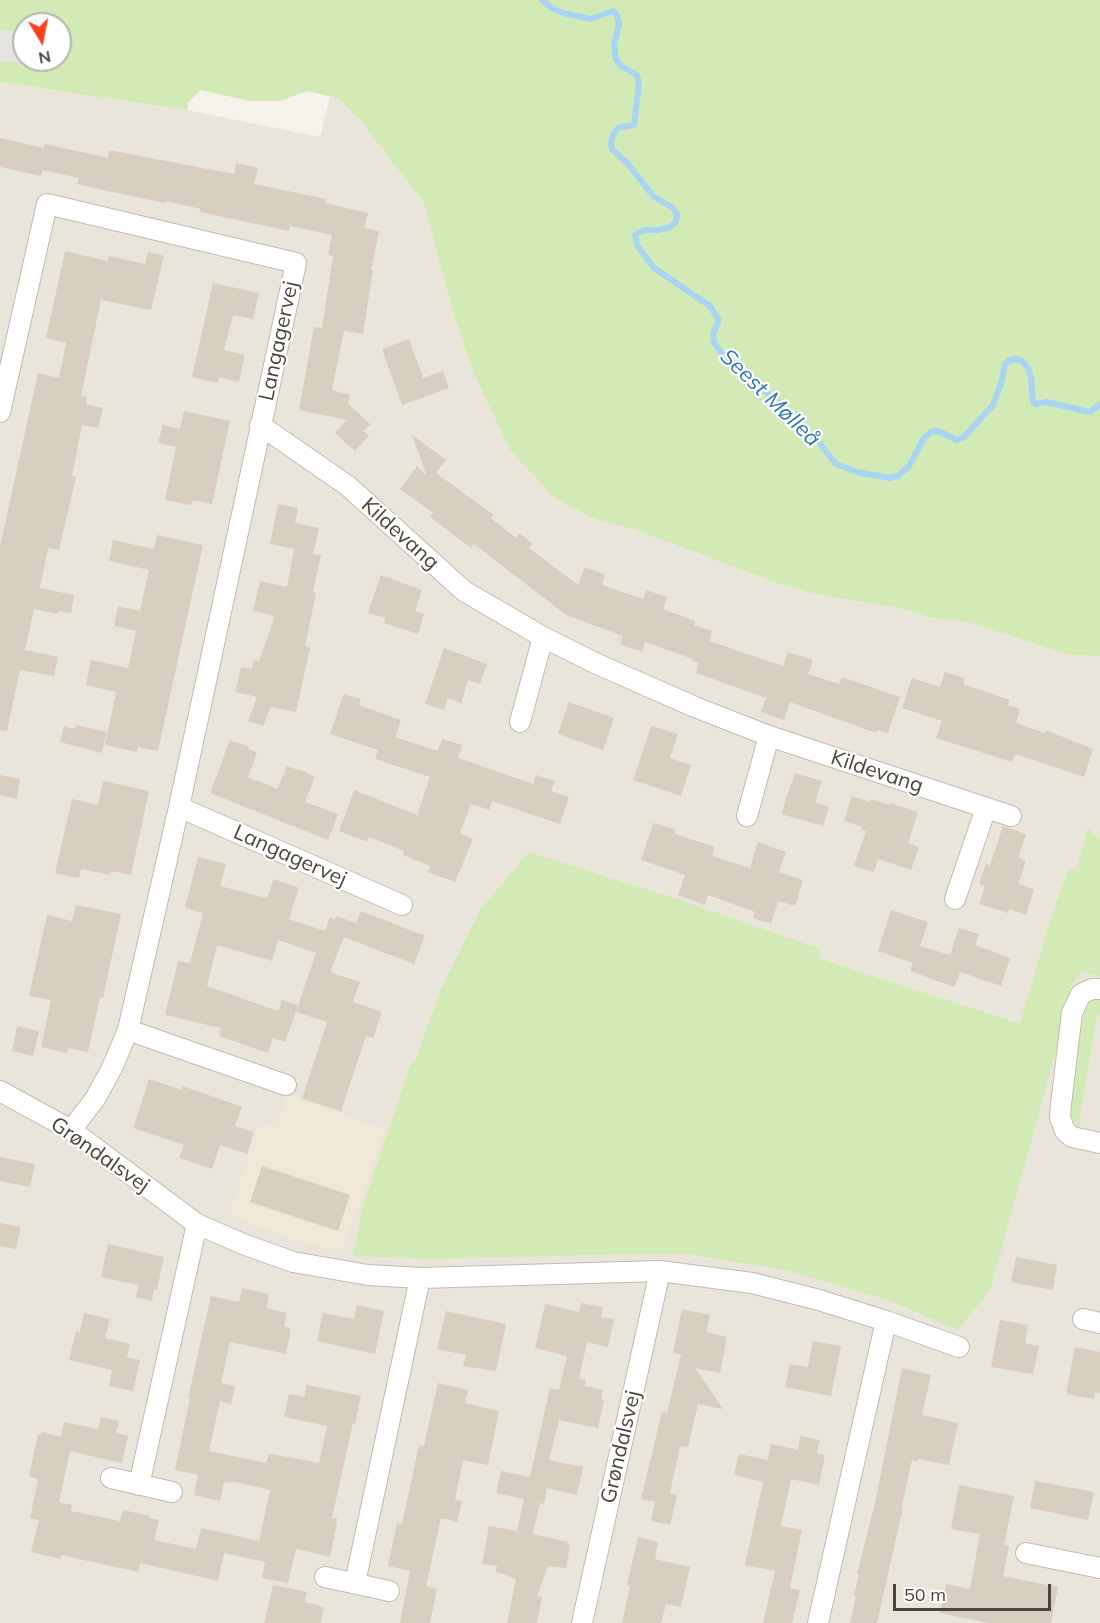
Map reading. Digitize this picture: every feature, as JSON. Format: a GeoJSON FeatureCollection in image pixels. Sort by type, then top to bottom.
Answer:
{"type":"FeatureCollection","features":[{"type":"Feature","properties":{"kind":"street","name":"Langagervej"},"geometry":{"type":"LineString","coordinates":[[0,412],[47,204],[296,263],[179,807],[128,1030],[112,1068],[95,1099],[71,1130]]}},
{"type":"Feature","properties":{"kind":"street","name":"Kildevang"},"geometry":{"type":"LineString","coordinates":[[260,425],[348,486],[464,591],[543,637],[595,663],[695,707],[769,736],[1011,816]]}},
{"type":"Feature","properties":{"kind":"street"},"geometry":{"type":"LineString","coordinates":[[520,722],[543,637]]}},
{"type":"Feature","properties":{"kind":"street"},"geometry":{"type":"LineString","coordinates":[[747,816],[769,736]]}},
{"type":"Feature","properties":{"kind":"street","name":"Langagervej"},"geometry":{"type":"LineString","coordinates":[[179,807],[402,905]]}},
{"type":"Feature","properties":{"kind":"street"},"geometry":{"type":"LineString","coordinates":[[955,899],[986,808]]}},
{"type":"Feature","properties":{"kind":"street"},"geometry":{"type":"LineString","coordinates":[[1100,989],[1092,989],[1081,994],[1072,1013],[1060,1118],[1065,1131],[1072,1137],[1100,1143]]}},
{"type":"Feature","properties":{"kind":"street"},"geometry":{"type":"LineString","coordinates":[[128,1030],[286,1085]]}},
{"type":"Feature","properties":{"kind":"street","name":"Grøndalsvej"},"geometry":{"type":"LineString","coordinates":[[0,1091],[71,1130],[197,1224],[293,1262],[368,1275],[420,1278],[660,1271],[752,1283],[819,1300],[959,1347]]}},
{"type":"Feature","properties":{"kind":"street"},"geometry":{"type":"LineString","coordinates":[[139,1485],[197,1224]]}},
{"type":"Feature","properties":{"kind":"street","name":"Grøndalsvej"},"geometry":{"type":"LineString","coordinates":[[582,1623],[660,1271]]}},
{"type":"Feature","properties":{"kind":"street"},"geometry":{"type":"LineString","coordinates":[[355,1583],[420,1278]]}},
{"type":"Feature","properties":{"kind":"street"},"geometry":{"type":"LineString","coordinates":[[818,1623],[886,1321]]}},
{"type":"Feature","properties":{"kind":"street"},"geometry":{"type":"LineString","coordinates":[[111,1478],[172,1492]]}},
{"type":"Feature","properties":{"kind":"street"},"geometry":{"type":"LineString","coordinates":[[1026,1553],[1100,1568]]}},
{"type":"Feature","properties":{"kind":"street"},"geometry":{"type":"LineString","coordinates":[[325,1577],[389,1591]]}},
{"type":"Feature","properties":{"kind":"shaded area"},"geometry":{"type":"Polygon","coordinates":[[[0,30],[12,32],[12,61],[0,60],[0,30]]]}},
{"type":"Feature","properties":{"kind":"shaded area"},"geometry":{"type":"Polygon","coordinates":[[[0,82],[187,110],[320,137],[330,96],[337,98],[363,123],[423,201],[456,323],[475,376],[510,449],[595,519],[633,529],[774,582],[903,609],[932,618],[967,622],[1069,655],[1100,656],[1100,1623],[0,1623],[0,82]]]}},
{"type":"Feature","properties":{"kind":"shaded area"},"geometry":{"type":"Polygon","coordinates":[[[286,1094],[385,1130],[342,1251],[291,1239],[230,1215],[260,1123],[277,1128],[286,1094]]]}},
{"type":"Feature","properties":{"kind":"green space"},"geometry":{"type":"Polygon","coordinates":[[[0,0],[1100,0],[1100,656],[1069,655],[967,622],[932,618],[903,609],[811,593],[774,582],[633,529],[595,519],[553,497],[510,450],[475,376],[456,323],[423,201],[363,123],[337,98],[307,91],[280,101],[250,101],[201,90],[188,103],[187,110],[0,82],[0,60],[12,61],[12,72],[72,72],[72,12],[12,12],[12,32],[0,30],[0,0]]]}},
{"type":"Feature","properties":{"kind":"green space"},"geometry":{"type":"Polygon","coordinates":[[[1088,828],[1100,839],[1100,976],[1081,972],[1070,988],[1060,1037],[990,1290],[958,1330],[888,1300],[785,1270],[686,1254],[428,1259],[353,1256],[363,1206],[412,1061],[415,1061],[442,987],[480,910],[529,852],[677,899],[821,949],[818,958],[1020,1024],[1051,917],[1068,871],[1077,868],[1088,828]]]}},
{"type":"Feature","properties":{"kind":"green space"},"geometry":{"type":"Polygon","coordinates":[[[1100,997],[1100,1013],[1097,1016],[1079,1125],[1073,1121],[1067,1106],[1085,1012],[1090,1002],[1100,997]]]}},
{"type":"Feature","properties":{"kind":"building"},"geometry":{"type":"Polygon","coordinates":[[[0,138],[44,148],[45,144],[108,158],[109,150],[234,174],[236,163],[258,168],[254,184],[326,199],[325,203],[368,213],[364,228],[379,231],[371,270],[373,270],[363,334],[344,331],[332,390],[350,395],[348,404],[371,425],[363,431],[369,435],[355,451],[335,433],[347,420],[299,410],[314,327],[322,328],[333,256],[328,255],[332,235],[290,226],[289,231],[200,212],[201,209],[77,184],[79,178],[43,170],[41,176],[0,167],[0,138]]]}},
{"type":"Feature","properties":{"kind":"building"},"geometry":{"type":"Polygon","coordinates":[[[65,251],[108,261],[109,256],[145,264],[148,252],[164,256],[151,310],[101,300],[81,396],[87,397],[86,404],[103,408],[98,428],[82,425],[72,476],[76,477],[59,550],[48,548],[40,588],[74,595],[71,613],[58,611],[57,614],[34,609],[25,650],[58,657],[54,676],[20,670],[7,731],[0,730],[0,547],[38,373],[59,378],[66,343],[46,338],[65,251]]]}},
{"type":"Feature","properties":{"kind":"building"},"geometry":{"type":"Polygon","coordinates":[[[213,283],[259,293],[253,319],[233,315],[224,350],[245,355],[239,382],[219,377],[218,383],[192,377],[213,283]]]}},
{"type":"Feature","properties":{"kind":"building"},"geometry":{"type":"Polygon","coordinates":[[[409,339],[423,378],[443,371],[449,388],[402,405],[382,349],[409,339]]]}},
{"type":"Feature","properties":{"kind":"building"},"geometry":{"type":"Polygon","coordinates":[[[184,411],[230,421],[212,504],[193,500],[191,505],[165,500],[176,447],[158,443],[163,425],[180,429],[184,411]]]}},
{"type":"Feature","properties":{"kind":"building"},"geometry":{"type":"Polygon","coordinates":[[[412,435],[446,460],[436,473],[494,515],[491,518],[516,538],[519,533],[533,544],[529,548],[578,585],[585,567],[605,574],[602,585],[643,599],[647,590],[667,597],[663,609],[695,621],[694,625],[712,631],[709,641],[783,666],[788,652],[813,660],[808,674],[839,684],[842,677],[900,697],[888,733],[877,730],[876,733],[790,702],[784,720],[761,712],[766,698],[696,673],[699,663],[692,661],[693,659],[645,642],[642,652],[620,644],[623,636],[566,615],[474,544],[471,548],[430,517],[433,513],[400,489],[417,466],[427,476],[412,435]]]}},
{"type":"Feature","properties":{"kind":"building"},"geometry":{"type":"Polygon","coordinates":[[[278,504],[298,508],[295,523],[319,528],[313,554],[321,555],[305,646],[310,648],[296,712],[271,707],[263,726],[248,721],[257,697],[235,692],[241,667],[252,669],[254,660],[259,661],[275,616],[253,611],[260,581],[287,587],[294,549],[270,544],[278,504]]]}},
{"type":"Feature","properties":{"kind":"building"},"geometry":{"type":"Polygon","coordinates":[[[157,535],[203,545],[158,751],[138,747],[137,752],[105,745],[116,692],[86,685],[91,660],[128,668],[136,631],[114,626],[118,606],[140,611],[149,570],[109,561],[113,540],[154,549],[157,535]]]}},
{"type":"Feature","properties":{"kind":"building"},"geometry":{"type":"Polygon","coordinates":[[[381,575],[422,590],[415,611],[424,614],[418,634],[384,623],[385,618],[368,613],[381,575]]]}},
{"type":"Feature","properties":{"kind":"building"},"geometry":{"type":"Polygon","coordinates":[[[444,648],[487,664],[480,684],[468,680],[461,703],[448,698],[444,710],[425,704],[444,648]]]}},
{"type":"Feature","properties":{"kind":"building"},"geometry":{"type":"Polygon","coordinates":[[[945,672],[965,678],[963,684],[1010,700],[1008,705],[1020,709],[1016,723],[1045,733],[1046,730],[1093,749],[1084,777],[1015,754],[1012,762],[936,738],[942,721],[902,708],[912,678],[940,687],[945,672]]]}},
{"type":"Feature","properties":{"kind":"building"},"geometry":{"type":"Polygon","coordinates":[[[344,694],[361,699],[359,705],[401,720],[395,737],[438,751],[442,739],[462,745],[458,758],[533,784],[536,775],[555,781],[551,791],[569,797],[560,824],[492,801],[489,810],[471,804],[460,833],[473,839],[455,882],[428,872],[430,866],[403,855],[404,851],[369,837],[367,842],[339,831],[354,790],[417,815],[430,777],[375,759],[378,750],[330,734],[344,694]]]}},
{"type":"Feature","properties":{"kind":"building"},"geometry":{"type":"Polygon","coordinates":[[[569,702],[614,718],[603,750],[558,734],[569,702]]]}},
{"type":"Feature","properties":{"kind":"building"},"geometry":{"type":"Polygon","coordinates":[[[76,725],[107,732],[102,753],[60,742],[64,726],[75,729],[76,725]]]}},
{"type":"Feature","properties":{"kind":"building"},"geometry":{"type":"Polygon","coordinates":[[[651,726],[678,734],[670,758],[691,765],[681,796],[633,780],[651,726]]]}},
{"type":"Feature","properties":{"kind":"building"},"geometry":{"type":"Polygon","coordinates":[[[230,740],[257,752],[248,777],[277,789],[287,766],[315,777],[305,802],[338,814],[328,840],[210,793],[230,740]]]}},
{"type":"Feature","properties":{"kind":"building"},"geometry":{"type":"Polygon","coordinates":[[[795,773],[822,781],[815,802],[829,807],[823,826],[781,814],[795,773]]]}},
{"type":"Feature","properties":{"kind":"building"},"geometry":{"type":"Polygon","coordinates":[[[0,775],[20,779],[17,799],[0,795],[0,775]]]}},
{"type":"Feature","properties":{"kind":"building"},"geometry":{"type":"Polygon","coordinates":[[[103,781],[149,791],[131,875],[111,871],[110,875],[81,869],[79,878],[55,873],[72,799],[98,805],[103,781]]]}},
{"type":"Feature","properties":{"kind":"building"},"geometry":{"type":"Polygon","coordinates":[[[852,796],[870,802],[871,799],[890,805],[890,803],[918,812],[908,843],[919,847],[911,870],[878,859],[874,872],[854,866],[866,831],[861,830],[862,827],[844,821],[852,796]]]}},
{"type":"Feature","properties":{"kind":"building"},"geometry":{"type":"Polygon","coordinates":[[[653,823],[675,829],[675,834],[715,847],[712,856],[750,868],[758,842],[786,852],[779,872],[803,880],[795,906],[778,901],[771,924],[753,918],[755,912],[708,895],[705,905],[678,895],[685,875],[641,860],[653,823]]]}},
{"type":"Feature","properties":{"kind":"building"},"geometry":{"type":"Polygon","coordinates":[[[1003,826],[1026,834],[1018,857],[1026,861],[1018,884],[1034,889],[1026,915],[1009,909],[1008,913],[979,904],[985,886],[979,884],[986,864],[990,865],[1003,826]]]}},
{"type":"Feature","properties":{"kind":"building"},"geometry":{"type":"Polygon","coordinates":[[[198,857],[226,864],[220,886],[267,898],[274,879],[299,888],[289,919],[325,931],[330,917],[335,919],[336,916],[356,923],[361,911],[425,936],[414,964],[344,937],[330,972],[360,982],[353,1002],[382,1012],[373,1038],[366,1036],[341,1111],[302,1099],[327,1022],[296,1012],[316,953],[278,940],[272,961],[217,945],[207,986],[278,1011],[282,1000],[298,1005],[285,1042],[273,1038],[268,1053],[219,1036],[221,1028],[165,1015],[178,961],[190,963],[203,913],[185,908],[198,857]]]}},
{"type":"Feature","properties":{"kind":"building"},"geometry":{"type":"Polygon","coordinates":[[[76,905],[121,914],[103,998],[100,997],[88,1052],[68,1048],[67,1053],[41,1047],[51,1000],[29,996],[47,915],[72,921],[76,905]]]}},
{"type":"Feature","properties":{"kind":"building"},"geometry":{"type":"Polygon","coordinates":[[[891,910],[928,922],[920,946],[950,955],[959,928],[979,934],[975,945],[1010,958],[1001,986],[960,972],[954,987],[910,971],[913,963],[878,951],[891,910]]]}},
{"type":"Feature","properties":{"kind":"building"},"geometry":{"type":"Polygon","coordinates":[[[17,1026],[39,1031],[33,1056],[12,1051],[17,1026]]]}},
{"type":"Feature","properties":{"kind":"building"},"geometry":{"type":"Polygon","coordinates":[[[149,1079],[182,1090],[183,1086],[242,1107],[235,1126],[254,1132],[247,1154],[220,1145],[212,1169],[179,1158],[184,1145],[133,1128],[149,1079]]]}},
{"type":"Feature","properties":{"kind":"building"},"geometry":{"type":"Polygon","coordinates":[[[0,1157],[35,1164],[30,1187],[0,1181],[0,1157]]]}},
{"type":"Feature","properties":{"kind":"building"},"geometry":{"type":"Polygon","coordinates":[[[262,1166],[350,1195],[338,1231],[250,1202],[262,1166]]]}},
{"type":"Feature","properties":{"kind":"building"},"geometry":{"type":"Polygon","coordinates":[[[0,1223],[21,1227],[16,1249],[0,1246],[0,1223]]]}},
{"type":"Feature","properties":{"kind":"building"},"geometry":{"type":"Polygon","coordinates":[[[108,1244],[164,1257],[157,1290],[154,1289],[152,1301],[136,1297],[138,1285],[101,1277],[108,1244]]]}},
{"type":"Feature","properties":{"kind":"building"},"geometry":{"type":"Polygon","coordinates":[[[1016,1257],[1057,1265],[1053,1290],[1011,1282],[1016,1257]]]}},
{"type":"Feature","properties":{"kind":"building"},"geometry":{"type":"Polygon","coordinates":[[[242,1288],[269,1294],[267,1308],[287,1313],[284,1326],[291,1329],[286,1354],[230,1342],[221,1383],[235,1386],[231,1404],[220,1401],[209,1451],[266,1463],[269,1454],[272,1454],[319,1463],[327,1426],[284,1417],[289,1394],[304,1397],[307,1385],[361,1396],[332,1518],[337,1518],[330,1557],[296,1549],[288,1583],[262,1578],[265,1562],[224,1553],[218,1581],[140,1563],[138,1572],[61,1555],[61,1559],[31,1552],[39,1520],[30,1518],[38,1479],[29,1476],[38,1434],[41,1435],[42,1432],[61,1437],[64,1422],[98,1429],[101,1417],[119,1421],[116,1433],[128,1436],[122,1463],[70,1451],[59,1502],[72,1505],[71,1511],[120,1521],[123,1510],[150,1516],[149,1518],[159,1520],[154,1540],[196,1549],[201,1528],[259,1541],[270,1490],[232,1481],[231,1483],[224,1482],[220,1501],[194,1495],[198,1475],[175,1470],[190,1398],[188,1398],[211,1296],[239,1302],[242,1288]]]}},
{"type":"Feature","properties":{"kind":"building"},"geometry":{"type":"Polygon","coordinates":[[[581,1303],[603,1307],[601,1317],[614,1319],[608,1347],[587,1342],[579,1379],[586,1380],[585,1386],[603,1390],[601,1399],[604,1400],[598,1428],[559,1420],[549,1460],[583,1467],[577,1495],[547,1488],[544,1504],[540,1503],[533,1534],[568,1542],[567,1544],[570,1545],[566,1568],[548,1566],[537,1596],[542,1597],[537,1623],[507,1623],[516,1579],[496,1572],[497,1566],[482,1564],[489,1526],[517,1531],[524,1499],[496,1493],[501,1471],[530,1477],[550,1388],[559,1390],[567,1356],[535,1348],[545,1304],[579,1312],[581,1303]]]}},
{"type":"Feature","properties":{"kind":"building"},"geometry":{"type":"Polygon","coordinates":[[[357,1305],[384,1311],[375,1354],[317,1341],[323,1313],[354,1319],[357,1305]]]}},
{"type":"Feature","properties":{"kind":"building"},"geometry":{"type":"Polygon","coordinates":[[[682,1309],[710,1315],[706,1332],[727,1337],[720,1373],[695,1368],[723,1409],[698,1404],[688,1447],[680,1446],[670,1493],[677,1495],[670,1525],[651,1521],[655,1502],[641,1499],[662,1412],[667,1413],[681,1355],[673,1353],[682,1309]]]}},
{"type":"Feature","properties":{"kind":"building"},"geometry":{"type":"Polygon","coordinates":[[[446,1311],[506,1324],[496,1371],[463,1366],[466,1355],[437,1349],[446,1311]]]}},
{"type":"Feature","properties":{"kind":"building"},"geometry":{"type":"Polygon","coordinates":[[[84,1313],[110,1319],[105,1338],[130,1344],[127,1357],[140,1360],[133,1391],[109,1386],[112,1370],[69,1360],[76,1331],[80,1332],[84,1313]]]}},
{"type":"Feature","properties":{"kind":"building"},"geometry":{"type":"Polygon","coordinates":[[[1000,1320],[1028,1325],[1025,1343],[1039,1346],[1033,1374],[991,1367],[1000,1320]]]}},
{"type":"Feature","properties":{"kind":"building"},"geometry":{"type":"Polygon","coordinates":[[[813,1341],[841,1346],[831,1396],[785,1387],[790,1364],[808,1367],[813,1341]]]}},
{"type":"Feature","properties":{"kind":"building"},"geometry":{"type":"Polygon","coordinates":[[[1075,1347],[1100,1352],[1100,1393],[1095,1392],[1094,1399],[1066,1394],[1075,1347]]]}},
{"type":"Feature","properties":{"kind":"building"},"geometry":{"type":"Polygon","coordinates":[[[902,1368],[931,1375],[922,1415],[958,1423],[949,1465],[912,1460],[877,1623],[850,1623],[856,1596],[854,1596],[859,1574],[857,1574],[875,1503],[902,1368]]]}},
{"type":"Feature","properties":{"kind":"building"},"geometry":{"type":"Polygon","coordinates":[[[438,1383],[468,1390],[465,1403],[499,1411],[488,1465],[463,1460],[455,1500],[462,1501],[457,1522],[441,1518],[426,1586],[437,1589],[430,1623],[400,1623],[410,1571],[388,1566],[397,1523],[402,1524],[419,1445],[424,1446],[438,1383]]]}},
{"type":"Feature","properties":{"kind":"building"},"geometry":{"type":"Polygon","coordinates":[[[800,1436],[820,1440],[817,1453],[825,1455],[819,1485],[791,1479],[781,1526],[802,1530],[790,1588],[800,1590],[792,1623],[763,1623],[775,1571],[745,1565],[763,1482],[734,1475],[739,1454],[768,1460],[771,1444],[798,1450],[800,1436]]]}},
{"type":"Feature","properties":{"kind":"building"},"geometry":{"type":"Polygon","coordinates":[[[1035,1481],[1094,1492],[1088,1520],[1030,1508],[1035,1481]]]}},
{"type":"Feature","properties":{"kind":"building"},"geometry":{"type":"Polygon","coordinates":[[[959,1485],[1014,1496],[1004,1545],[1009,1546],[1003,1576],[1058,1587],[1051,1623],[989,1623],[940,1613],[946,1584],[970,1589],[980,1534],[951,1529],[959,1485]]]}},
{"type":"Feature","properties":{"kind":"building"},"geometry":{"type":"Polygon","coordinates":[[[638,1537],[658,1542],[655,1559],[690,1567],[681,1607],[666,1604],[661,1623],[622,1623],[630,1586],[627,1585],[638,1537]]]}},
{"type":"Feature","properties":{"kind":"building"},"geometry":{"type":"Polygon","coordinates":[[[273,1585],[307,1592],[305,1602],[324,1607],[321,1623],[264,1623],[273,1585]]]}},
{"type":"Feature","properties":{"kind":"waterway","name":"Seest Mølleå"},"geometry":{"type":"LineString","coordinates":[[542,0],[563,13],[591,19],[613,11],[617,15],[619,24],[614,45],[616,59],[621,66],[637,75],[639,85],[634,125],[618,128],[613,135],[612,149],[629,165],[653,196],[673,208],[677,215],[676,222],[670,227],[644,230],[635,235],[637,245],[654,268],[710,306],[719,320],[713,334],[714,343],[723,355],[787,410],[818,441],[835,463],[856,472],[890,478],[898,476],[909,466],[924,438],[931,432],[938,431],[957,440],[964,437],[993,405],[1005,364],[1010,360],[1022,361],[1028,368],[1033,402],[1036,404],[1046,402],[1090,412],[1100,404]]}}]}
